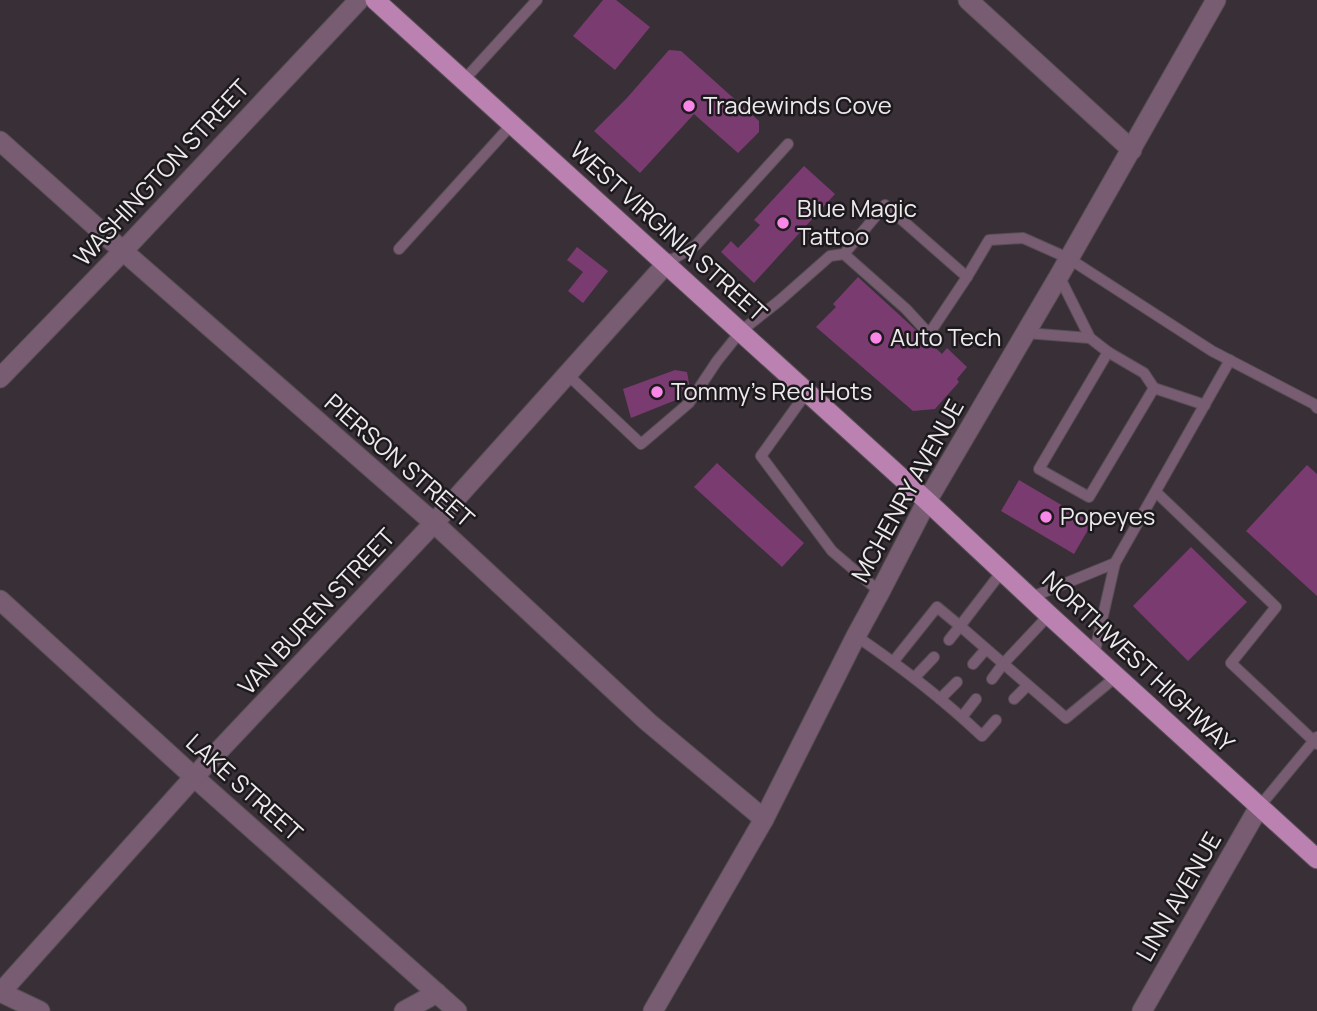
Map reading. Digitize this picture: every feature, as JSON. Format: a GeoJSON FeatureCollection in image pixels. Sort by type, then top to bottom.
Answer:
{"type":"FeatureCollection","features":[{"type":"Feature","properties":{"kind":"main road","name":"WEST VIRGINIA STREET"},"geometry":{"type":"LineString","coordinates":[[375,0],[927,501]]}},
{"type":"Feature","properties":{"kind":"main road","name":"NORTHWEST HIGHWAY"},"geometry":{"type":"LineString","coordinates":[[927,501],[1317,859]]}},
{"type":"Feature","properties":{"kind":"street","name":"WASHINGTON STREET"},"geometry":{"type":"LineString","coordinates":[[0,378],[359,0]]}},
{"type":"Feature","properties":{"kind":"street"},"geometry":{"type":"LineString","coordinates":[[968,0],[1132,150]]}},
{"type":"Feature","properties":{"kind":"street","name":"MCHENRY AVENUE"},"geometry":{"type":"LineString","coordinates":[[653,1011],[764,819],[927,501],[1132,150],[1216,0]]}},
{"type":"Feature","properties":{"kind":"street","name":"PIERSON STREET"},"geometry":{"type":"LineString","coordinates":[[0,141],[434,523],[648,722],[764,819]]}},
{"type":"Feature","properties":{"kind":"street","name":"VAN BUREN STREET"},"geometry":{"type":"LineString","coordinates":[[1,992],[194,777],[434,523],[667,263]]}},
{"type":"Feature","properties":{"kind":"street","name":"LAKE STREET"},"geometry":{"type":"LineString","coordinates":[[0,600],[457,1011]]}},
{"type":"Feature","properties":{"kind":"street","name":"LINN AVENUE"},"geometry":{"type":"LineString","coordinates":[[1142,1011],[1259,807]]}},
{"type":"Feature","properties":{"kind":"street"},"geometry":{"type":"LineString","coordinates":[[1,992],[40,1011]]}},
{"type":"Feature","properties":{"kind":"street"},"geometry":{"type":"LineString","coordinates":[[404,1011],[437,993]]}},
{"type":"Feature","properties":{"kind":"lane"},"geometry":{"type":"LineString","coordinates":[[464,80],[537,0]]}},
{"type":"Feature","properties":{"kind":"lane"},"geometry":{"type":"LineString","coordinates":[[399,249],[512,124]]}},
{"type":"Feature","properties":{"kind":"lane"},"geometry":{"type":"LineString","coordinates":[[667,263],[696,245],[788,144]]}},
{"type":"Feature","properties":{"kind":"lane"},"geometry":{"type":"LineString","coordinates":[[568,375],[641,444],[689,403],[741,331],[830,256],[844,254],[886,205],[967,277]]}},
{"type":"Feature","properties":{"kind":"lane"},"geometry":{"type":"LineString","coordinates":[[844,254],[906,309],[929,334],[989,240],[1023,238],[1064,267],[1317,408]]}},
{"type":"Feature","properties":{"kind":"lane"},"geometry":{"type":"LineString","coordinates":[[1064,267],[1090,338],[1144,373],[1154,388],[1205,405]]}},
{"type":"Feature","properties":{"kind":"lane"},"geometry":{"type":"LineString","coordinates":[[1026,332],[1090,338]]}},
{"type":"Feature","properties":{"kind":"lane"},"geometry":{"type":"LineString","coordinates":[[1108,352],[1039,469],[1088,496],[1154,388]]}},
{"type":"Feature","properties":{"kind":"lane"},"geometry":{"type":"LineString","coordinates":[[1094,655],[1115,563],[1230,360]]}},
{"type":"Feature","properties":{"kind":"lane"},"geometry":{"type":"LineString","coordinates":[[807,392],[761,456],[832,551],[880,592]]}},
{"type":"Feature","properties":{"kind":"lane"},"geometry":{"type":"LineString","coordinates":[[1156,492],[1276,607],[1231,663],[1316,741],[1259,807]]}},
{"type":"Feature","properties":{"kind":"lane"},"geometry":{"type":"LineString","coordinates":[[1032,597],[1115,563]]}},
{"type":"Feature","properties":{"kind":"lane"},"geometry":{"type":"LineString","coordinates":[[949,640],[1003,570]]}},
{"type":"Feature","properties":{"kind":"lane"},"geometry":{"type":"LineString","coordinates":[[893,662],[937,607],[1066,718],[1117,676]]}},
{"type":"Feature","properties":{"kind":"lane"},"geometry":{"type":"LineString","coordinates":[[992,679],[1049,615]]}},
{"type":"Feature","properties":{"kind":"lane"},"geometry":{"type":"LineString","coordinates":[[856,636],[914,678],[982,736],[996,720]]}},
{"type":"Feature","properties":{"kind":"lane"},"geometry":{"type":"LineString","coordinates":[[973,664],[986,649]]}},
{"type":"Feature","properties":{"kind":"lane"},"geometry":{"type":"LineString","coordinates":[[914,678],[934,657]]}},
{"type":"Feature","properties":{"kind":"lane"},"geometry":{"type":"LineString","coordinates":[[940,699],[957,682]]}},
{"type":"Feature","properties":{"kind":"lane"},"geometry":{"type":"LineString","coordinates":[[1014,699],[1027,686]]}},
{"type":"Feature","properties":{"kind":"lane"},"geometry":{"type":"LineString","coordinates":[[962,718],[976,699]]}},
{"type":"Feature","properties":{"kind":"building"},"geometry":{"type":"Polygon","coordinates":[[[603,0],[616,0],[650,27],[615,70],[573,36],[603,0]]]}},
{"type":"Feature","properties":{"kind":"building","name":"Tradewinds Cove"},"geometry":{"type":"Polygon","coordinates":[[[669,50],[681,51],[759,121],[759,132],[738,153],[694,114],[640,173],[594,131],[669,50]]]}},
{"type":"Feature","properties":{"kind":"building","name":"Blue Magic Tattoo"},"geometry":{"type":"Polygon","coordinates":[[[804,166],[835,194],[754,283],[721,252],[731,241],[738,248],[760,225],[754,220],[804,166]]]}},
{"type":"Feature","properties":{"kind":"building"},"geometry":{"type":"Polygon","coordinates":[[[577,247],[608,271],[583,303],[568,291],[583,272],[567,260],[577,247]]]}},
{"type":"Feature","properties":{"kind":"building","name":"Auto Tech"},"geometry":{"type":"Polygon","coordinates":[[[858,277],[942,354],[947,348],[967,367],[957,379],[959,382],[935,409],[913,411],[816,327],[836,307],[833,304],[858,277]]]}},
{"type":"Feature","properties":{"kind":"building","name":"Tommy's Red Hots"},"geometry":{"type":"Polygon","coordinates":[[[675,370],[687,372],[691,394],[631,418],[623,389],[675,370]]]}},
{"type":"Feature","properties":{"kind":"building"},"geometry":{"type":"Polygon","coordinates":[[[717,463],[804,543],[782,567],[694,487],[717,463]]]}},
{"type":"Feature","properties":{"kind":"building"},"geometry":{"type":"Polygon","coordinates":[[[1307,465],[1317,474],[1317,596],[1246,531],[1307,465]]]}},
{"type":"Feature","properties":{"kind":"building","name":"Popeyes"},"geometry":{"type":"Polygon","coordinates":[[[1019,480],[1092,523],[1074,554],[1001,511],[1019,480]]]}},
{"type":"Feature","properties":{"kind":"building"},"geometry":{"type":"Polygon","coordinates":[[[1191,547],[1247,602],[1188,661],[1133,606],[1191,547]]]}},
{"type":"Feature","properties":{"kind":"place","name":"Tradewinds Cove"},"geometry":{"type":"Point","coordinates":[689,106]}},
{"type":"Feature","properties":{"kind":"place","name":"Blue Magic Tattoo"},"geometry":{"type":"Point","coordinates":[783,223]}},
{"type":"Feature","properties":{"kind":"place","name":"Auto Tech"},"geometry":{"type":"Point","coordinates":[876,338]}},
{"type":"Feature","properties":{"kind":"place","name":"Tommy's Red Hots"},"geometry":{"type":"Point","coordinates":[657,392]}},
{"type":"Feature","properties":{"kind":"place","name":"Popeyes"},"geometry":{"type":"Point","coordinates":[1046,517]}}]}
